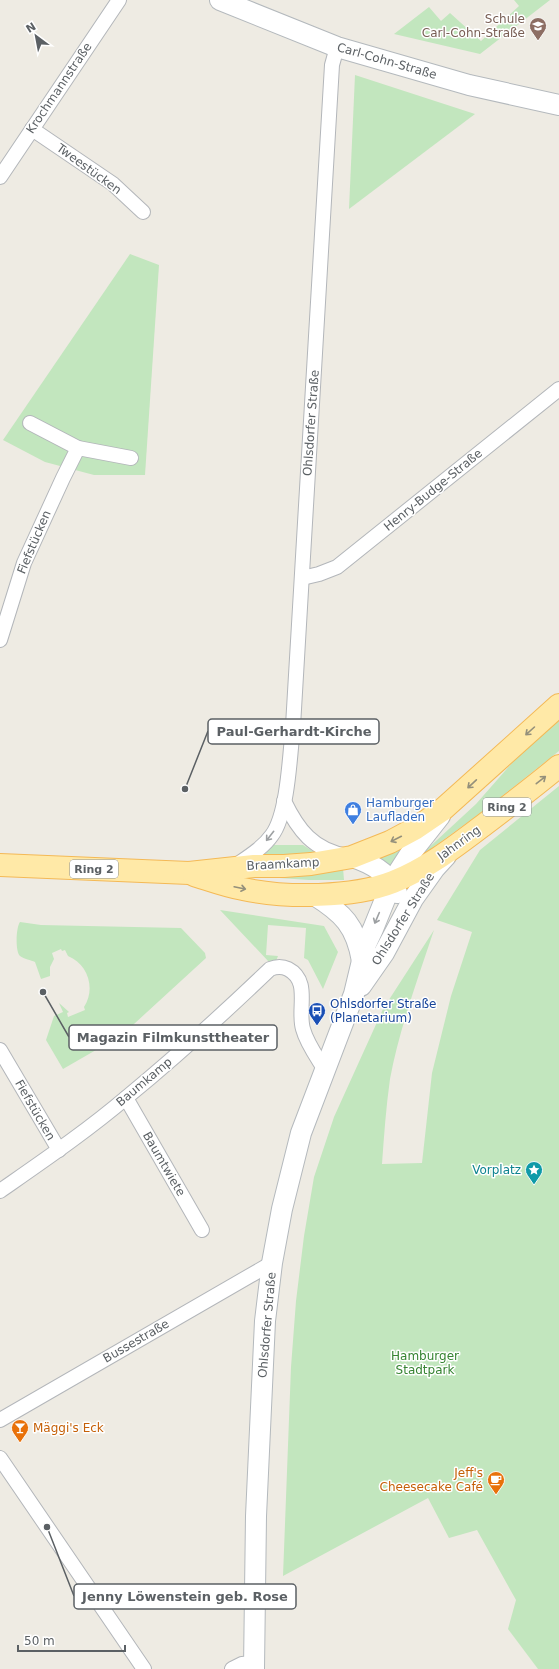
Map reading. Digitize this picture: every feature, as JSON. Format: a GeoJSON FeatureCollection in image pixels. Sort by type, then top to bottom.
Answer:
{"type":"FeatureCollection","features":[{"type":"Feature","properties":{"kind":"main road","name":"Braamkamp"},"geometry":{"type":"LineString","coordinates":[[0,865],[189,873],[232,867],[312,864],[352,857],[376,848],[429,820],[452,802],[559,705]]}},
{"type":"Feature","properties":{"kind":"main road","name":"Jahnring"},"geometry":{"type":"LineString","coordinates":[[392,882],[422,869],[454,847],[559,766]]}},
{"type":"Feature","properties":{"kind":"main road","name":"Braamkamp"},"geometry":{"type":"LineString","coordinates":[[189,873],[245,890],[314,895],[355,891],[392,882]]}},
{"type":"Feature","properties":{"kind":"street","name":"Krochmannstraße"},"geometry":{"type":"LineString","coordinates":[[0,177],[119,0]]}},
{"type":"Feature","properties":{"kind":"street","name":"Carl-Cohn-Straße"},"geometry":{"type":"LineString","coordinates":[[220,0],[337,47],[469,85],[559,105]]}},
{"type":"Feature","properties":{"kind":"street","name":"Ohlsdorfer Straße"},"geometry":{"type":"LineString","coordinates":[[232,867],[261,847],[273,834],[281,816],[284,800],[293,726],[332,65],[337,47]]}},
{"type":"Feature","properties":{"kind":"street","name":"Tweestücken"},"geometry":{"type":"LineString","coordinates":[[32,129],[113,184],[143,212]]}},
{"type":"Feature","properties":{"kind":"street","name":"Henry-Budge-Straße"},"geometry":{"type":"LineString","coordinates":[[302,578],[319,574],[337,567],[559,389]]}},
{"type":"Feature","properties":{"kind":"street"},"geometry":{"type":"LineString","coordinates":[[30,423],[78,448],[131,458]]}},
{"type":"Feature","properties":{"kind":"street","name":"Fiefstücken"},"geometry":{"type":"LineString","coordinates":[[0,640],[24,563],[62,478],[78,448]]}},
{"type":"Feature","properties":{"kind":"street"},"geometry":{"type":"LineString","coordinates":[[284,800],[298,827],[310,840],[335,853],[369,863],[378,868],[392,882],[399,899],[399,923]]}},
{"type":"Feature","properties":{"kind":"street","name":"Ohlsdorfer Straße"},"geometry":{"type":"LineString","coordinates":[[254,1666],[256,1516],[265,1317],[272,1263],[282,1209],[301,1133],[354,994],[366,944],[392,882],[421,838],[452,802]]}},
{"type":"Feature","properties":{"kind":"street","name":"Ohlsdorfer Straße"},"geometry":{"type":"LineString","coordinates":[[354,994],[384,953],[399,923],[435,868],[454,847]]}},
{"type":"Feature","properties":{"kind":"street"},"geometry":{"type":"LineString","coordinates":[[314,895],[334,909],[350,924],[359,944],[362,961]]}},
{"type":"Feature","properties":{"kind":"street","name":"Baumkamp"},"geometry":{"type":"LineString","coordinates":[[0,1192],[59,1150],[126,1098],[200,1034],[270,969],[275,967],[287,969],[292,972],[301,982],[302,1028],[305,1036],[325,1070]]}},
{"type":"Feature","properties":{"kind":"street","name":"Fiefstücken"},"geometry":{"type":"LineString","coordinates":[[0,1050],[59,1150]]}},
{"type":"Feature","properties":{"kind":"street","name":"Baumtwiete"},"geometry":{"type":"LineString","coordinates":[[126,1098],[202,1230]]}},
{"type":"Feature","properties":{"kind":"street","name":"Bussestraße"},"geometry":{"type":"LineString","coordinates":[[0,1420],[272,1263]]}},
{"type":"Feature","properties":{"kind":"street"},"geometry":{"type":"LineString","coordinates":[[0,1458],[144,1669]]}},
{"type":"Feature","properties":{"kind":"street"},"geometry":{"type":"LineString","coordinates":[[232,1669],[242,1664],[254,1666]]}},
{"type":"Feature","properties":{"kind":"green space"},"geometry":{"type":"Polygon","coordinates":[[[514,0],[550,0],[480,54],[394,34],[429,7],[441,21],[450,13],[481,41],[519,6],[514,0]]]}},
{"type":"Feature","properties":{"kind":"green space"},"geometry":{"type":"Polygon","coordinates":[[[355,75],[475,114],[349,209],[355,75]]]}},
{"type":"Feature","properties":{"kind":"green space"},"geometry":{"type":"Polygon","coordinates":[[[130,254],[159,265],[145,475],[94,475],[45,462],[3,440],[130,254]]]}},
{"type":"Feature","properties":{"kind":"green space"},"geometry":{"type":"Polygon","coordinates":[[[559,720],[559,751],[482,812],[424,854],[423,853],[476,804],[520,754],[559,720]]]}},
{"type":"Feature","properties":{"kind":"green space","name":"Hamburger Stadtpark"},"geometry":{"type":"Polygon","coordinates":[[[559,786],[559,1669],[538,1669],[508,1629],[516,1600],[477,1530],[449,1538],[428,1498],[283,1576],[291,1367],[296,1301],[304,1236],[314,1177],[334,1117],[383,1009],[434,930],[409,1004],[394,1060],[387,1100],[382,1164],[422,1163],[432,1073],[451,996],[472,932],[437,920],[480,850],[559,786]]]}},
{"type":"Feature","properties":{"kind":"green space"},"geometry":{"type":"Polygon","coordinates":[[[404,843],[393,869],[373,858],[404,843]]]}},
{"type":"Feature","properties":{"kind":"green space"},"geometry":{"type":"Polygon","coordinates":[[[274,845],[303,845],[319,855],[261,858],[274,845]]]}},
{"type":"Feature","properties":{"kind":"green space"},"geometry":{"type":"Polygon","coordinates":[[[343,868],[344,880],[309,880],[249,876],[343,868]]]}},
{"type":"Feature","properties":{"kind":"green space"},"geometry":{"type":"Polygon","coordinates":[[[220,910],[324,926],[338,952],[323,989],[308,960],[304,958],[306,928],[268,925],[266,955],[278,956],[276,961],[269,962],[220,910]]]}},
{"type":"Feature","properties":{"kind":"green space"},"geometry":{"type":"Polygon","coordinates":[[[20,922],[41,925],[181,928],[205,953],[206,958],[122,1035],[63,1069],[46,1040],[54,1016],[63,1012],[59,1003],[69,1012],[67,1013],[68,1017],[85,1010],[84,1007],[88,1000],[89,993],[88,978],[81,965],[68,956],[65,950],[62,951],[61,949],[52,953],[54,959],[50,967],[50,976],[41,979],[35,962],[18,954],[17,939],[20,922]]]}},
{"type":"Feature","properties":{"kind":"place","name":"Schule Carl-Cohn-Straße"},"geometry":{"type":"Point","coordinates":[538,41]}},
{"type":"Feature","properties":{"kind":"place","name":"Paul-Gerhardt-Kirche"},"geometry":{"type":"Point","coordinates":[185,789]}},
{"type":"Feature","properties":{"kind":"place","name":"Hamburger Laufladen"},"geometry":{"type":"Point","coordinates":[353,825]}},
{"type":"Feature","properties":{"kind":"place","name":"Magazin Filmkunsttheater"},"geometry":{"type":"Point","coordinates":[43,992]}},
{"type":"Feature","properties":{"kind":"place","name":"Ohlsdorfer Straße (Planetarium)"},"geometry":{"type":"Point","coordinates":[317,1026]}},
{"type":"Feature","properties":{"kind":"place","name":"Vorplatz"},"geometry":{"type":"Point","coordinates":[534,1185]}},
{"type":"Feature","properties":{"kind":"place","name":"Mäggi's Eck"},"geometry":{"type":"Point","coordinates":[20,1443]}},
{"type":"Feature","properties":{"kind":"place","name":"Jeff's Cheesecake Café"},"geometry":{"type":"Point","coordinates":[496,1495]}},
{"type":"Feature","properties":{"kind":"place","name":"Jenny Löwenstein geb. Rose"},"geometry":{"type":"Point","coordinates":[47,1527]}}]}
